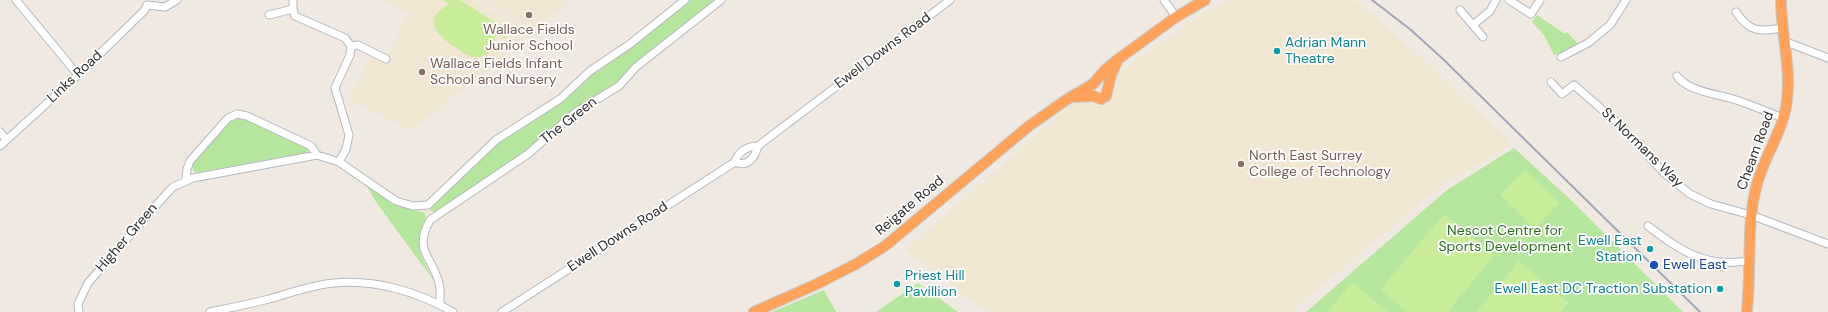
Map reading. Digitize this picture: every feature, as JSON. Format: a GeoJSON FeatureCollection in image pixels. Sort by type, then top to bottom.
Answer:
{"type":"FeatureCollection","features":[{"type":"Feature","properties":{"kind":"highway","name":"Reigate Road"},"geometry":{"type":"LineString","coordinates":[[754,312],[819,283],[856,264],[885,246],[1010,141],[1070,98],[1094,83],[1106,69],[1117,60],[1176,17],[1206,0]]}},
{"type":"Feature","properties":{"kind":"highway","name":"Cheam Road"},"geometry":{"type":"LineString","coordinates":[[1747,312],[1751,215],[1756,186],[1783,118],[1788,87],[1779,3]]}},
{"type":"Feature","properties":{"kind":"highway"},"geometry":{"type":"LineString","coordinates":[[1070,98],[1093,96],[1098,99],[1104,98],[1108,93],[1108,87],[1117,60]]}},
{"type":"Feature","properties":{"kind":"highway"},"geometry":{"type":"LineString","coordinates":[[1093,96],[1091,90],[1094,83],[1104,82],[1108,87]]}},
{"type":"Feature","properties":{"kind":"street"},"geometry":{"type":"LineString","coordinates":[[16,0],[78,75]]}},
{"type":"Feature","properties":{"kind":"street"},"geometry":{"type":"LineString","coordinates":[[146,3],[166,7],[177,0]]}},
{"type":"Feature","properties":{"kind":"street"},"geometry":{"type":"LineString","coordinates":[[293,0],[295,16],[300,20],[345,38],[352,46]]}},
{"type":"Feature","properties":{"kind":"street","name":"The Green"},"geometry":{"type":"LineString","coordinates":[[428,205],[496,140],[560,99],[590,71],[630,44],[685,0]]}},
{"type":"Feature","properties":{"kind":"street","name":"The Green"},"geometry":{"type":"LineString","coordinates":[[430,220],[528,154],[576,112],[619,86],[629,77],[636,67],[722,0]]}},
{"type":"Feature","properties":{"kind":"street","name":"Ewell Downs Road"},"geometry":{"type":"LineString","coordinates":[[735,162],[740,164],[748,163],[753,158],[758,146],[950,0]]}},
{"type":"Feature","properties":{"kind":"street"},"geometry":{"type":"LineString","coordinates":[[1164,0],[1176,17]]}},
{"type":"Feature","properties":{"kind":"street"},"geometry":{"type":"LineString","coordinates":[[1473,25],[1490,11],[1496,0]]}},
{"type":"Feature","properties":{"kind":"street"},"geometry":{"type":"LineString","coordinates":[[1509,0],[1531,14],[1540,0]]}},
{"type":"Feature","properties":{"kind":"street"},"geometry":{"type":"LineString","coordinates":[[1561,57],[1588,43],[1610,25],[1626,0]]}},
{"type":"Feature","properties":{"kind":"street","name":"Links Road"},"geometry":{"type":"LineString","coordinates":[[0,146],[78,75],[144,11],[146,3]]}},
{"type":"Feature","properties":{"kind":"street"},"geometry":{"type":"LineString","coordinates":[[268,15],[293,9]]}},
{"type":"Feature","properties":{"kind":"street"},"geometry":{"type":"LineString","coordinates":[[1460,10],[1483,37]]}},
{"type":"Feature","properties":{"kind":"street"},"geometry":{"type":"LineString","coordinates":[[1736,12],[1756,30],[1764,31],[1782,28]]}},
{"type":"Feature","properties":{"kind":"street"},"geometry":{"type":"LineString","coordinates":[[1784,44],[1789,43],[1828,58]]}},
{"type":"Feature","properties":{"kind":"street"},"geometry":{"type":"LineString","coordinates":[[352,46],[358,45],[386,59]]}},
{"type":"Feature","properties":{"kind":"street"},"geometry":{"type":"LineString","coordinates":[[352,46],[350,55],[335,88],[349,135],[346,149],[339,162],[396,201],[413,206],[428,205],[430,220],[423,235],[424,251],[439,281],[441,292],[440,304]]}},
{"type":"Feature","properties":{"kind":"street"},"geometry":{"type":"LineString","coordinates":[[1677,76],[1681,83],[1716,96],[1733,99],[1783,118]]}},
{"type":"Feature","properties":{"kind":"street","name":"St Normans Way"},"geometry":{"type":"LineString","coordinates":[[1551,82],[1562,94],[1574,85],[1620,125],[1664,173],[1690,194],[1711,204],[1751,215]]}},
{"type":"Feature","properties":{"kind":"street","name":"Higher Green"},"geometry":{"type":"LineString","coordinates":[[186,180],[187,169],[190,161],[223,122],[237,114],[247,116],[311,146],[317,155]]}},
{"type":"Feature","properties":{"kind":"street"},"geometry":{"type":"LineString","coordinates":[[0,132],[6,139]]}},
{"type":"Feature","properties":{"kind":"street","name":"Ewell Downs Road"},"geometry":{"type":"LineString","coordinates":[[502,312],[735,162],[737,155],[743,151],[753,146],[758,146]]}},
{"type":"Feature","properties":{"kind":"street","name":"Higher Green"},"geometry":{"type":"LineString","coordinates":[[74,312],[79,308],[88,283],[173,187],[186,180],[317,155],[339,162]]}},
{"type":"Feature","properties":{"kind":"street"},"geometry":{"type":"LineString","coordinates":[[1751,215],[1828,244]]}},
{"type":"Feature","properties":{"kind":"street"},"geometry":{"type":"LineString","coordinates":[[1648,226],[1669,242],[1698,258],[1720,262],[1750,261]]}},
{"type":"Feature","properties":{"kind":"street"},"geometry":{"type":"LineString","coordinates":[[210,312],[236,307],[307,288],[334,283],[360,282],[390,287],[440,304],[453,312]]}},
{"type":"Feature","properties":{"kind":"shaded area","name":"Wallace Fields Infant School and Nursery"},"geometry":{"type":"Polygon","coordinates":[[[386,0],[471,0],[533,32],[412,130],[350,99],[370,57],[384,64],[408,14],[385,2],[386,0]]]}},
{"type":"Feature","properties":{"kind":"shaded area","name":"Wallace Fields Junior School"},"geometry":{"type":"Polygon","coordinates":[[[478,0],[571,0],[535,30],[478,0]]]}},
{"type":"Feature","properties":{"kind":"shaded area","name":"North East Surrey College of Technology"},"geometry":{"type":"Polygon","coordinates":[[[1227,0],[1352,0],[1374,15],[1508,139],[1511,145],[1444,183],[1290,312],[987,312],[905,250],[1069,107],[1200,16],[1227,0]]]}},
{"type":"Feature","properties":{"kind":"green space"},"geometry":{"type":"Polygon","coordinates":[[[443,0],[460,0],[509,31],[505,39],[496,33],[493,47],[483,56],[474,57],[464,53],[442,37],[435,26],[434,21],[436,15],[441,9],[449,4],[443,0]]]}},
{"type":"Feature","properties":{"kind":"green space"},"geometry":{"type":"Polygon","coordinates":[[[689,0],[717,0],[617,84],[575,109],[527,151],[435,212],[431,211],[430,209],[433,204],[502,139],[554,107],[591,73],[632,46],[689,0]]]}},
{"type":"Feature","properties":{"kind":"green space"},"geometry":{"type":"Polygon","coordinates":[[[1537,15],[1565,34],[1567,32],[1579,45],[1554,55],[1544,35],[1532,22],[1537,15]]]}},
{"type":"Feature","properties":{"kind":"green space"},"geometry":{"type":"Polygon","coordinates":[[[238,118],[253,121],[306,147],[308,151],[305,153],[195,173],[192,167],[194,160],[230,121],[238,118]]]}},
{"type":"Feature","properties":{"kind":"green space","name":"Nescot Centre for Sports Development"},"geometry":{"type":"Polygon","coordinates":[[[1514,148],[1571,200],[1683,312],[1306,312],[1447,190],[1514,148]]]}},
{"type":"Feature","properties":{"kind":"green space"},"geometry":{"type":"Polygon","coordinates":[[[1525,170],[1559,203],[1535,229],[1500,195],[1525,170]]]}},
{"type":"Feature","properties":{"kind":"green space"},"geometry":{"type":"Polygon","coordinates":[[[367,186],[397,205],[425,213],[425,223],[420,236],[419,245],[424,261],[434,281],[376,202],[367,186]]]}},
{"type":"Feature","properties":{"kind":"green space"},"geometry":{"type":"Polygon","coordinates":[[[1444,214],[1494,255],[1448,312],[1407,312],[1380,290],[1444,214]]]}},
{"type":"Feature","properties":{"kind":"green space"},"geometry":{"type":"Polygon","coordinates":[[[1519,261],[1569,303],[1561,312],[1476,312],[1519,261]]]}},
{"type":"Feature","properties":{"kind":"green space"},"geometry":{"type":"Polygon","coordinates":[[[1352,282],[1388,312],[1327,312],[1352,282]]]}},
{"type":"Feature","properties":{"kind":"green space"},"geometry":{"type":"Polygon","coordinates":[[[918,283],[958,312],[876,312],[918,283]]]}},
{"type":"Feature","properties":{"kind":"green space"},"geometry":{"type":"Polygon","coordinates":[[[824,290],[836,312],[772,312],[824,290]]]}},
{"type":"Feature","properties":{"kind":"railway"},"geometry":{"type":"LineString","coordinates":[[1372,0],[1411,30],[1444,60],[1700,312]]}},
{"type":"Feature","properties":{"kind":"place","name":"Wallace Fields Junior School"},"geometry":{"type":"Point","coordinates":[529,15]}},
{"type":"Feature","properties":{"kind":"place","name":"Adrian Mann Theatre"},"geometry":{"type":"Point","coordinates":[1277,51]}},
{"type":"Feature","properties":{"kind":"place","name":"Wallace Fields Infant School and Nursery"},"geometry":{"type":"Point","coordinates":[422,72]}},
{"type":"Feature","properties":{"kind":"place","name":"North East Surrey College of Technology"},"geometry":{"type":"Point","coordinates":[1241,164]}},
{"type":"Feature","properties":{"kind":"place","name":"Ewell East Station"},"geometry":{"type":"Point","coordinates":[1650,249]}},
{"type":"Feature","properties":{"kind":"place","name":"Ewell East"},"geometry":{"type":"Point","coordinates":[1654,265]}},
{"type":"Feature","properties":{"kind":"place","name":"Priest Hill Pavillion"},"geometry":{"type":"Point","coordinates":[897,284]}},
{"type":"Feature","properties":{"kind":"place","name":"Ewell East DC Traction Substation"},"geometry":{"type":"Point","coordinates":[1720,289]}}]}
